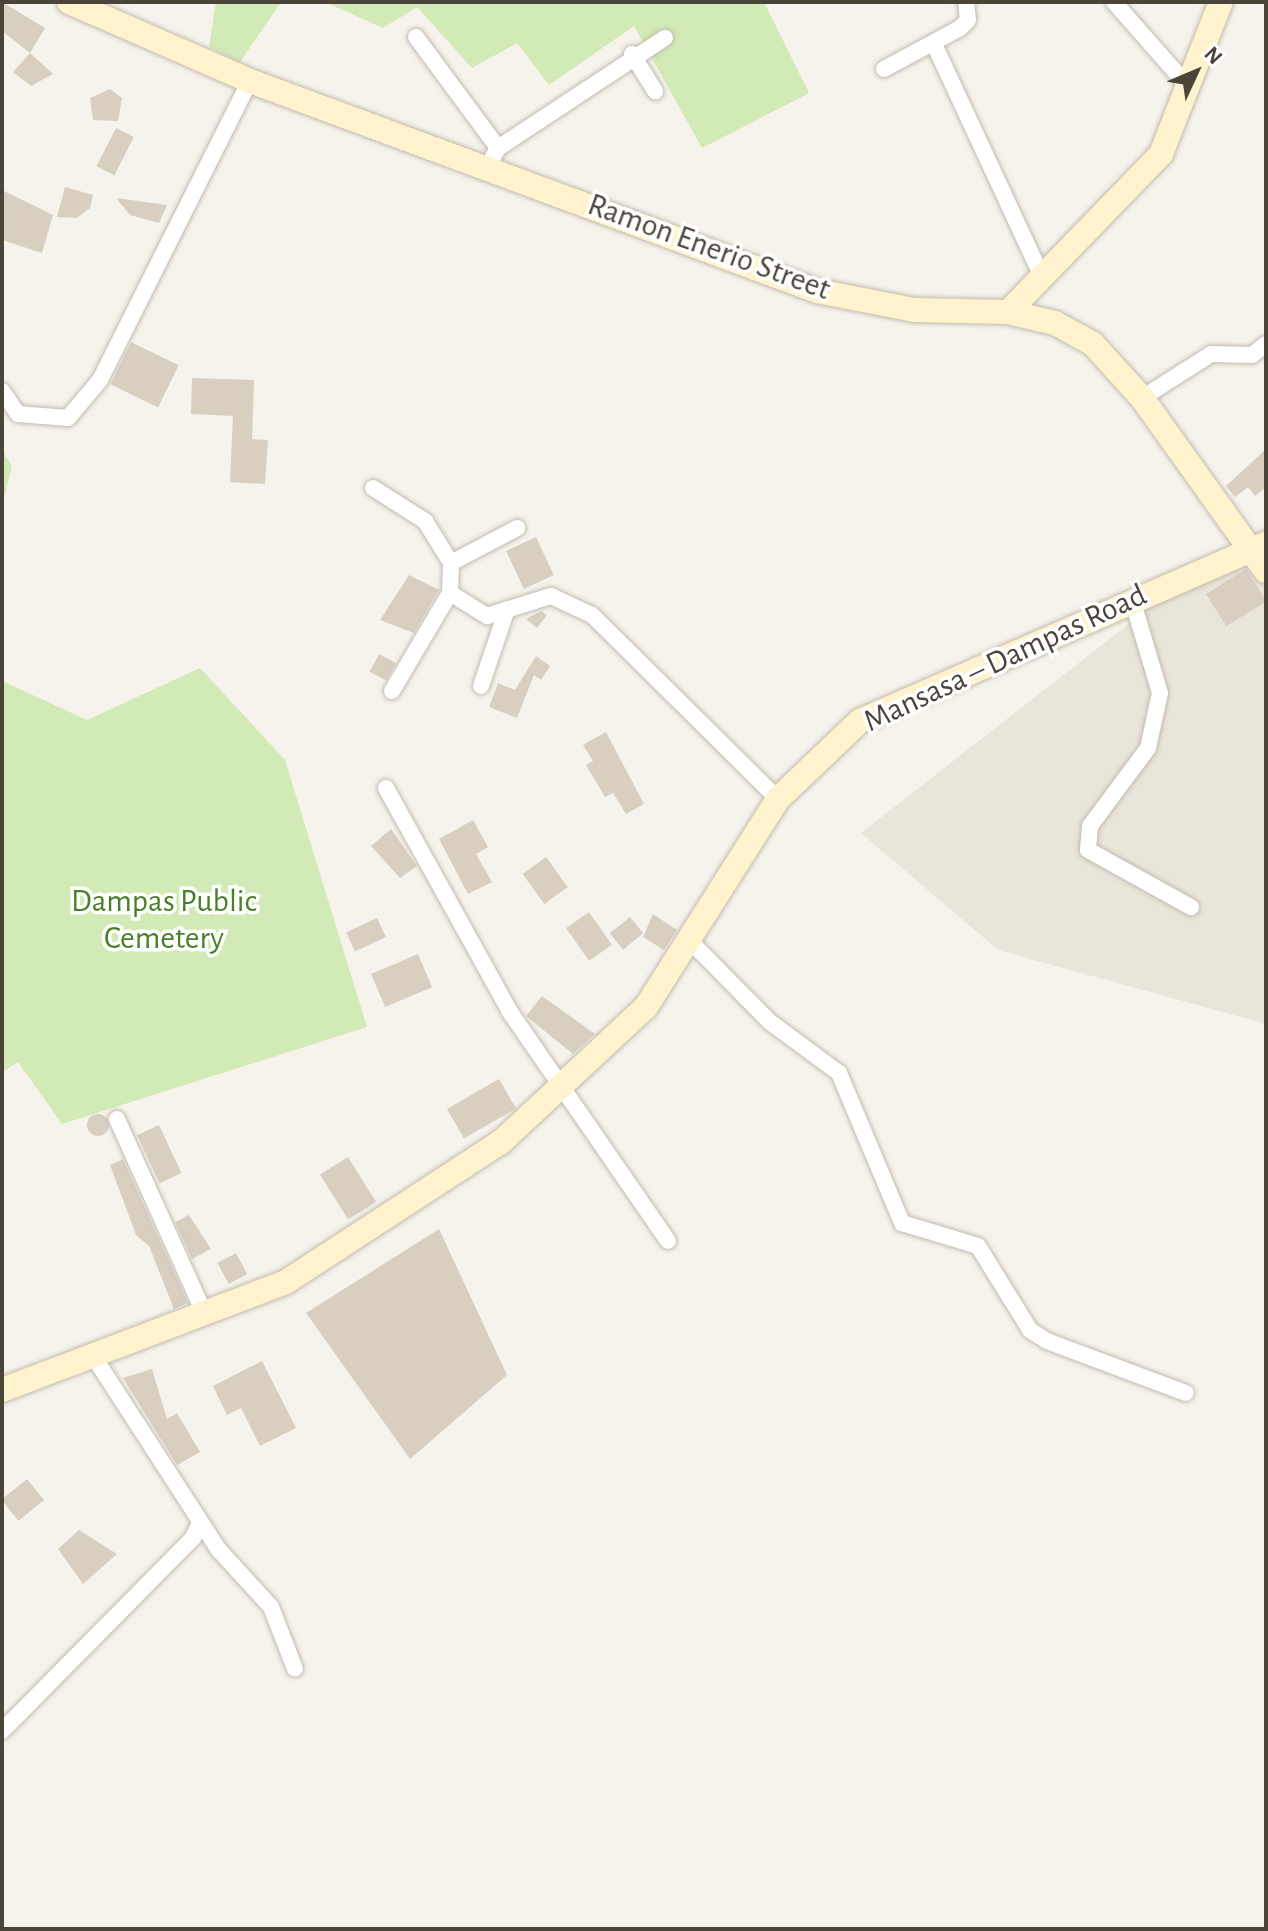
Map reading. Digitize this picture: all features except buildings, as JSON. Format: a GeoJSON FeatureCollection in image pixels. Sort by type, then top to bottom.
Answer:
{"type":"FeatureCollection","features":[{"type":"Feature","properties":{"kind":"street","name":"Ramon Enerio Street"},"geometry":{"type":"LineString","coordinates":[[69,2],[107,12],[250,81],[494,156],[817,291],[914,310],[1008,312],[1055,323],[1093,344],[1142,398],[1259,547],[1266,571]]}},
{"type":"Feature","properties":{"kind":"street"},"geometry":{"type":"LineString","coordinates":[[884,69],[934,44],[968,20],[966,2]]}},
{"type":"Feature","properties":{"kind":"street"},"geometry":{"type":"LineString","coordinates":[[1114,2],[1186,84]]}},
{"type":"Feature","properties":{"kind":"street"},"geometry":{"type":"LineString","coordinates":[[1008,312],[1161,154],[1186,84],[1221,2]]}},
{"type":"Feature","properties":{"kind":"street"},"geometry":{"type":"LineString","coordinates":[[416,37],[494,156],[632,54],[665,38]]}},
{"type":"Feature","properties":{"kind":"street"},"geometry":{"type":"LineString","coordinates":[[934,44],[1042,277]]}},
{"type":"Feature","properties":{"kind":"street"},"geometry":{"type":"LineString","coordinates":[[632,54],[655,91]]}},
{"type":"Feature","properties":{"kind":"street"},"geometry":{"type":"LineString","coordinates":[[2,391],[18,414],[68,418],[100,380],[250,81]]}},
{"type":"Feature","properties":{"kind":"street"},"geometry":{"type":"LineString","coordinates":[[1142,398],[1211,354],[1252,355],[1266,344]]}},
{"type":"Feature","properties":{"kind":"street"},"geometry":{"type":"LineString","coordinates":[[373,488],[425,521],[451,563],[450,593],[392,691]]}},
{"type":"Feature","properties":{"kind":"street"},"geometry":{"type":"LineString","coordinates":[[451,563],[517,528]]}},
{"type":"Feature","properties":{"kind":"street","name":"Mansasa – Dampas Road"},"geometry":{"type":"LineString","coordinates":[[2,1390],[286,1282],[438,1187],[561,1090],[646,1007],[693,944],[778,799],[860,721],[1132,599],[1259,547]]}},
{"type":"Feature","properties":{"kind":"street"},"geometry":{"type":"LineString","coordinates":[[450,593],[487,616],[551,596],[592,615],[778,799]]}},
{"type":"Feature","properties":{"kind":"street"},"geometry":{"type":"LineString","coordinates":[[1132,599],[1160,693],[1148,748],[1090,826],[1088,850],[1191,907]]}},
{"type":"Feature","properties":{"kind":"street"},"geometry":{"type":"LineString","coordinates":[[481,686],[507,609]]}},
{"type":"Feature","properties":{"kind":"street"},"geometry":{"type":"LineString","coordinates":[[386,788],[561,1090],[668,1241]]}},
{"type":"Feature","properties":{"kind":"street"},"geometry":{"type":"LineString","coordinates":[[693,944],[770,1022],[839,1073],[902,1223],[978,1246],[1030,1330],[1047,1341],[1186,1393]]}},
{"type":"Feature","properties":{"kind":"street"},"geometry":{"type":"LineString","coordinates":[[117,1119],[205,1315]]}},
{"type":"Feature","properties":{"kind":"street"},"geometry":{"type":"LineString","coordinates":[[94,1357],[200,1522],[271,1607],[295,1669]]}},
{"type":"Feature","properties":{"kind":"street"},"geometry":{"type":"LineString","coordinates":[[2,1731],[193,1538],[200,1522]]}},
{"type":"Feature","properties":{"kind":"shaded area"},"geometry":{"type":"Polygon","coordinates":[[[1266,557],[1266,1024],[998,950],[861,833],[1172,590],[1266,557]]]}},
{"type":"Feature","properties":{"kind":"green space"},"geometry":{"type":"Polygon","coordinates":[[[216,2],[281,2],[240,62],[209,47],[216,2]]]}},
{"type":"Feature","properties":{"kind":"green space"},"geometry":{"type":"Polygon","coordinates":[[[325,2],[764,2],[809,93],[702,148],[634,26],[549,85],[517,43],[472,68],[417,7],[383,28],[325,2]]]}},
{"type":"Feature","properties":{"kind":"green space"},"geometry":{"type":"Polygon","coordinates":[[[2,450],[12,466],[2,505],[2,450]]]}},
{"type":"Feature","properties":{"kind":"green space","name":"Dampas Public Cemetery"},"geometry":{"type":"Polygon","coordinates":[[[200,668],[285,760],[367,1027],[62,1124],[18,1062],[2,1072],[2,681],[87,720],[200,668]]]}}]}
